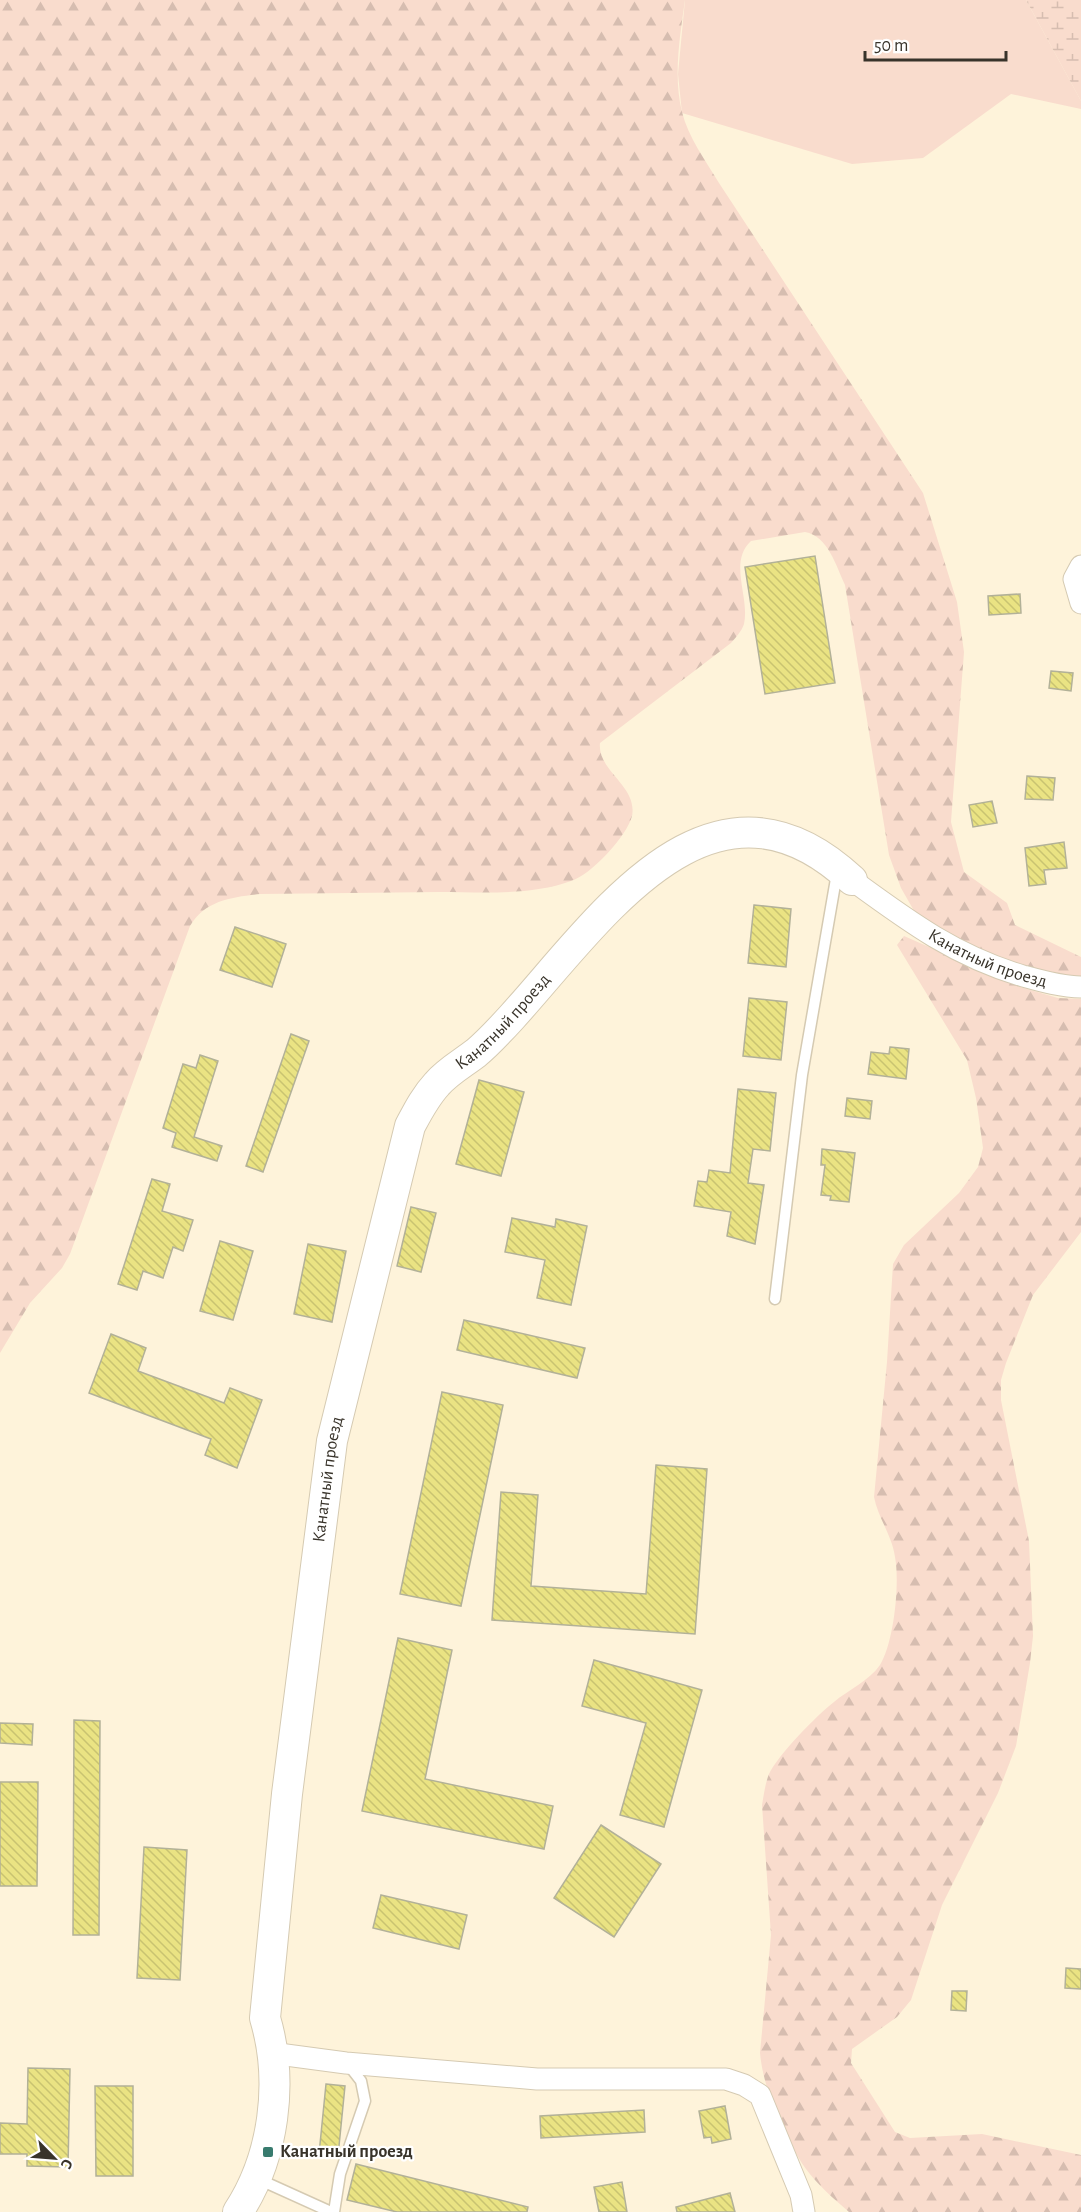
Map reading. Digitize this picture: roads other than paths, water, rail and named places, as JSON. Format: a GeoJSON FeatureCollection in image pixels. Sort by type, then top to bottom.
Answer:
{"type":"FeatureCollection","features":[{"type":"Feature","properties":{"kind":"street"},"geometry":{"type":"LineString","coordinates":[[1081,566],[1074,579],[1081,603]]}},
{"type":"Feature","properties":{"kind":"street","name":"Канатный проезд"},"geometry":{"type":"LineString","coordinates":[[238,2212],[258,2179],[268,2152],[274,2102],[271,2037],[265,2018],[286,1806],[332,1441],[410,1126],[426,1097],[439,1081],[478,1051],[634,884],[668,856],[699,841],[731,834],[768,834],[804,845],[922,932],[971,959],[1040,981],[1081,987]]}},
{"type":"Feature","properties":{"kind":"street"},"geometry":{"type":"LineString","coordinates":[[271,2054],[346,2063],[537,2079],[726,2079],[744,2085],[760,2095],[801,2195],[804,2212]]}},
{"type":"Feature","properties":{"kind":"lane"},"geometry":{"type":"LineString","coordinates":[[775,1299],[802,1075],[845,874]]}},
{"type":"Feature","properties":{"kind":"lane"},"geometry":{"type":"LineString","coordinates":[[258,2179],[333,2212],[340,2174],[365,2101],[361,2081],[346,2063]]}},
{"type":"Feature","properties":{"kind":"place","name":"Канатный проезд"},"geometry":{"type":"Point","coordinates":[268,2152]}}]}
